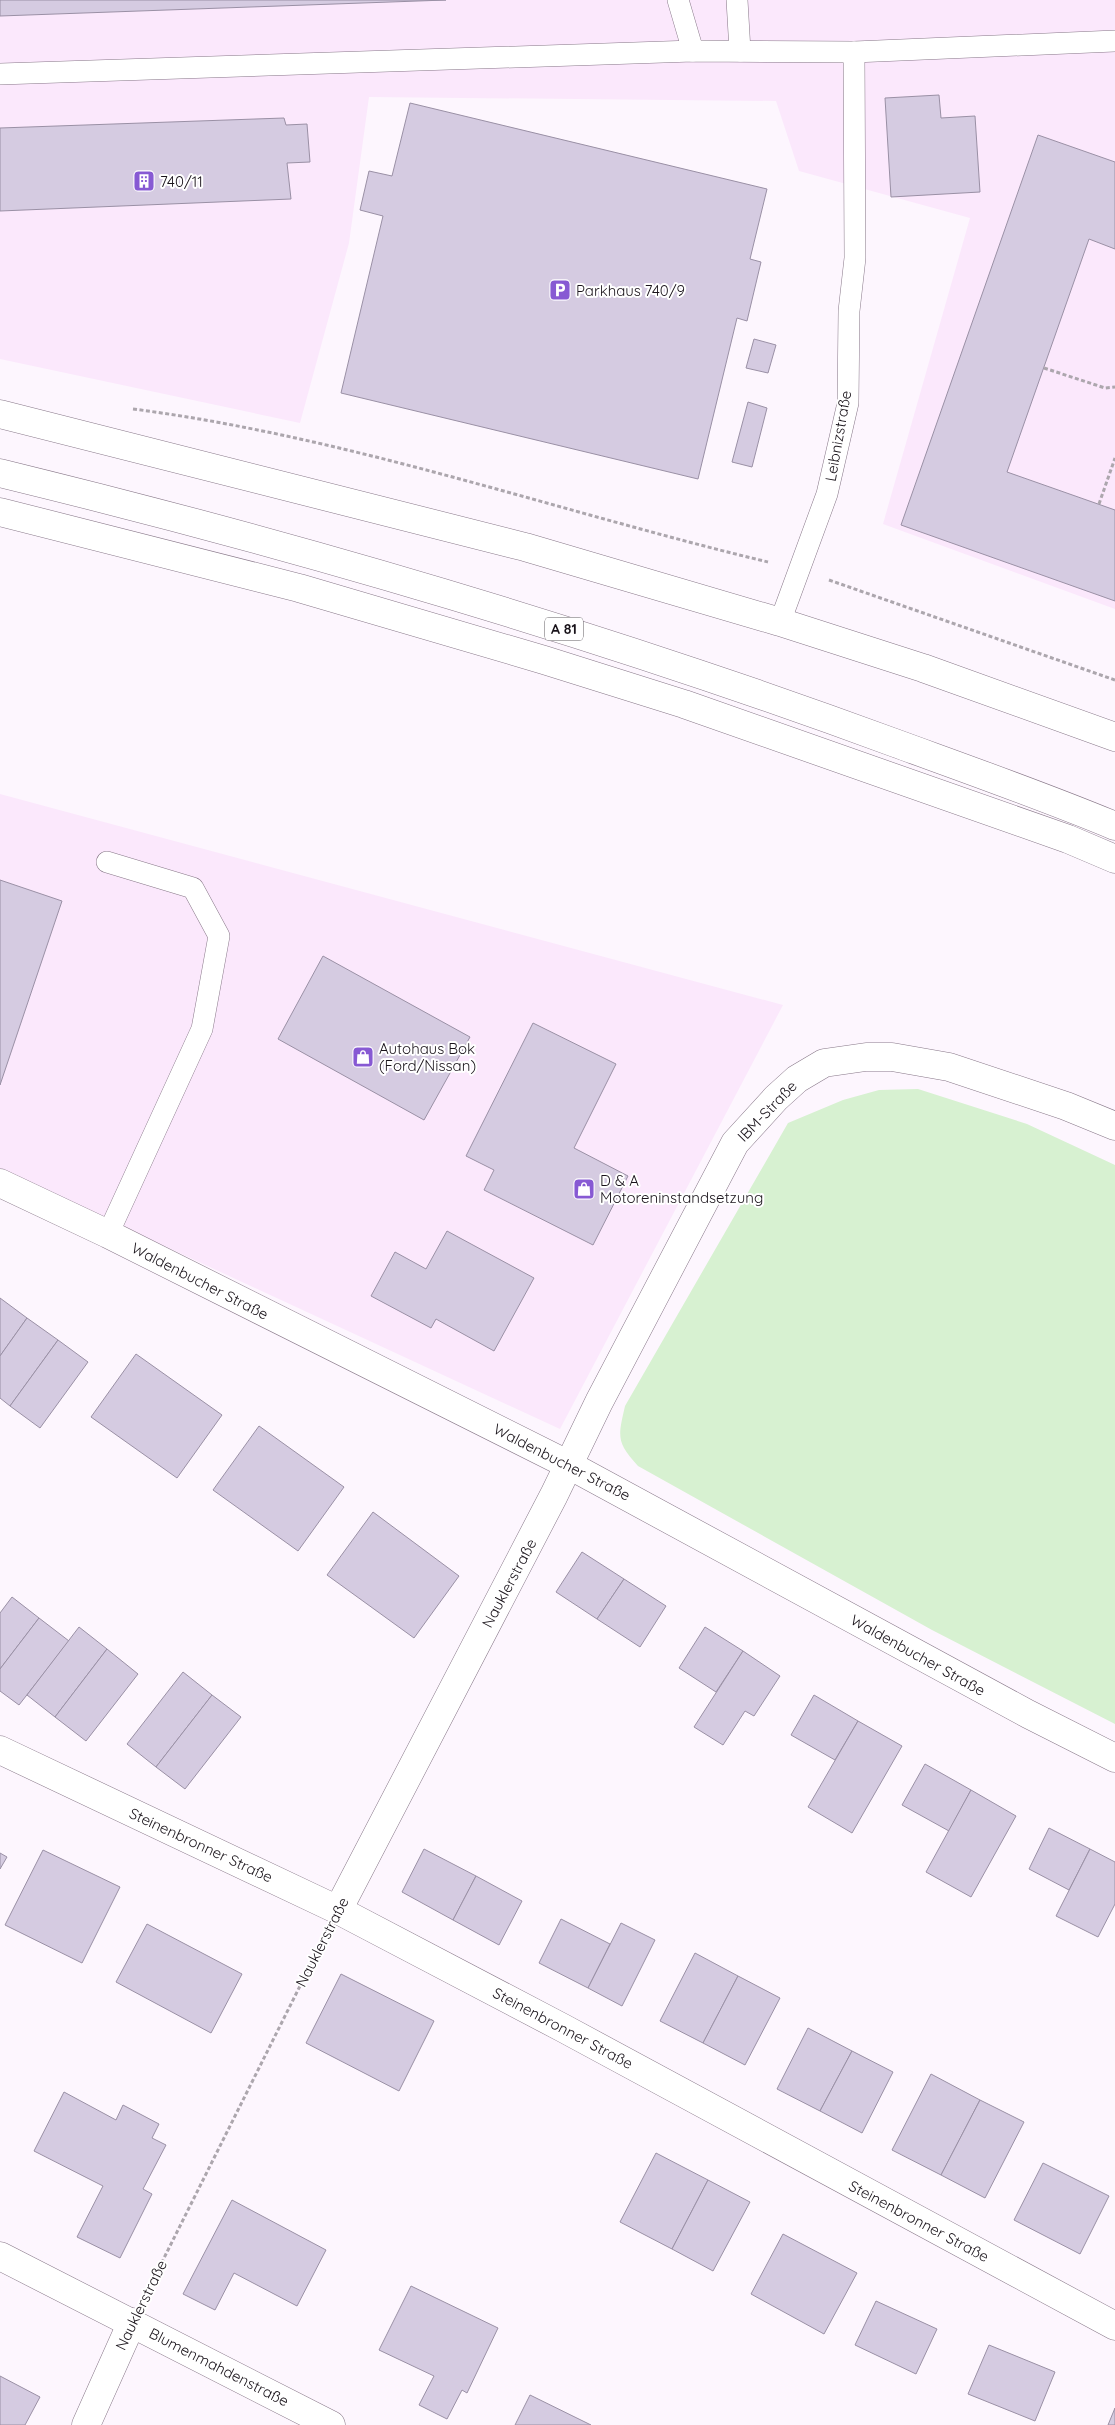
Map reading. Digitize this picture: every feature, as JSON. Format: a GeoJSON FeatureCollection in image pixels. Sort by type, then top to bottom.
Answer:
{"type":"FeatureCollection","features":[{"type":"Feature","properties":{"kind":"main road"},"geometry":{"type":"LineString","coordinates":[[0,414],[525,547],[780,622],[922,668],[1115,737]]}},
{"type":"Feature","properties":{"kind":"main road","name":"A 81"},"geometry":{"type":"LineString","coordinates":[[0,473],[288,546],[496,607],[783,701],[1068,806],[1115,826]]}},
{"type":"Feature","properties":{"kind":"main road","name":"A 81"},"geometry":{"type":"LineString","coordinates":[[0,512],[299,588],[544,660],[693,707],[1068,839],[1115,860]]}},
{"type":"Feature","properties":{"kind":"main road","name":"IBM-Straße"},"geometry":{"type":"LineString","coordinates":[[569,1465],[599,1402],[735,1143],[776,1098],[797,1079],[824,1063],[866,1057],[892,1057],[949,1067],[1066,1106],[1115,1126]]}},
{"type":"Feature","properties":{"kind":"main road","name":"Waldenbucher Straße"},"geometry":{"type":"LineString","coordinates":[[0,1183],[108,1234],[569,1465],[1028,1714],[1115,1758]]}},
{"type":"Feature","properties":{"kind":"main road","name":"Nauklerstraße"},"geometry":{"type":"LineString","coordinates":[[338,1910],[569,1465]]}},
{"type":"Feature","properties":{"kind":"main road","name":"Steinenbronner Straße"},"geometry":{"type":"LineString","coordinates":[[0,1750],[338,1910],[563,2028],[1115,2326]]}},
{"type":"Feature","properties":{"kind":"main road","name":"Blumenmahdenstraße"},"geometry":{"type":"LineString","coordinates":[[0,2256],[331,2425]]}},
{"type":"Feature","properties":{"kind":"main road","name":"Nauklerstraße"},"geometry":{"type":"LineString","coordinates":[[86,2425],[132,2322]]}},
{"type":"Feature","properties":{"kind":"lane"},"geometry":{"type":"LineString","coordinates":[[678,0],[693,51]]}},
{"type":"Feature","properties":{"kind":"lane"},"geometry":{"type":"LineString","coordinates":[[737,0],[740,51]]}},
{"type":"Feature","properties":{"kind":"lane"},"geometry":{"type":"LineString","coordinates":[[0,74],[693,51],[854,52],[1115,41]]}},
{"type":"Feature","properties":{"kind":"lane","name":"Leibnizstraße"},"geometry":{"type":"LineString","coordinates":[[780,622],[832,476],[848,403],[849,311],[855,258],[853,232],[855,181],[854,52]]}},
{"type":"Feature","properties":{"kind":"lane"},"geometry":{"type":"LineString","coordinates":[[107,862],[193,888],[219,936],[202,1029],[108,1234]]}},
{"type":"Feature","properties":{"kind":"path"},"geometry":{"type":"LineString","coordinates":[[1044,368],[1105,388],[1115,387]]}},
{"type":"Feature","properties":{"kind":"path"},"geometry":{"type":"LineString","coordinates":[[130,408],[195,417],[412,465],[679,540],[799,570],[1115,680]]}},
{"type":"Feature","properties":{"kind":"path"},"geometry":{"type":"LineString","coordinates":[[1099,504],[1115,458]]}},
{"type":"Feature","properties":{"kind":"path","name":"Nauklerstraße"},"geometry":{"type":"LineString","coordinates":[[132,2322],[338,1910]]}},
{"type":"Feature","properties":{"kind":"shaded area"},"geometry":{"type":"Polygon","coordinates":[[[0,0],[1115,0],[1115,609],[883,524],[970,218],[799,171],[776,101],[369,97],[349,243],[300,423],[0,359],[0,0]]]}},
{"type":"Feature","properties":{"kind":"shaded area"},"geometry":{"type":"Polygon","coordinates":[[[0,794],[783,1005],[560,1429],[0,1170],[0,794]]]}},
{"type":"Feature","properties":{"kind":"green space"},"geometry":{"type":"Polygon","coordinates":[[[918,1089],[1027,1124],[1115,1165],[1115,1724],[932,1630],[638,1466],[622,1445],[620,1432],[625,1406],[788,1123],[843,1100],[879,1090],[918,1089]]]}},
{"type":"Feature","properties":{"kind":"building"},"geometry":{"type":"Polygon","coordinates":[[[0,0],[446,0],[0,16],[0,0]]]}},
{"type":"Feature","properties":{"kind":"building"},"geometry":{"type":"Polygon","coordinates":[[[939,95],[941,118],[975,116],[980,192],[891,197],[885,98],[939,95]]]}},
{"type":"Feature","properties":{"kind":"building","name":"Parkhaus 740/9"},"geometry":{"type":"Polygon","coordinates":[[[410,103],[767,189],[750,259],[761,262],[747,321],[737,318],[698,479],[341,393],[383,216],[360,210],[369,171],[392,176],[410,103]]]}},
{"type":"Feature","properties":{"kind":"building","name":"740/11"},"geometry":{"type":"Polygon","coordinates":[[[284,118],[286,125],[307,124],[310,162],[287,163],[291,199],[0,211],[0,128],[284,118]]]}},
{"type":"Feature","properties":{"kind":"building"},"geometry":{"type":"Polygon","coordinates":[[[1038,135],[1115,162],[1115,249],[1089,239],[1007,472],[1115,510],[1115,601],[901,525],[1038,135]]]}},
{"type":"Feature","properties":{"kind":"building"},"geometry":{"type":"Polygon","coordinates":[[[754,339],[776,345],[768,373],[746,368],[754,339]]]}},
{"type":"Feature","properties":{"kind":"building"},"geometry":{"type":"Polygon","coordinates":[[[748,402],[767,408],[752,467],[732,462],[748,402]]]}},
{"type":"Feature","properties":{"kind":"building"},"geometry":{"type":"Polygon","coordinates":[[[0,880],[62,901],[0,1085],[0,880]]]}},
{"type":"Feature","properties":{"kind":"building"},"geometry":{"type":"Polygon","coordinates":[[[323,956],[470,1037],[424,1120],[278,1039],[323,956]]]}},
{"type":"Feature","properties":{"kind":"building"},"geometry":{"type":"Polygon","coordinates":[[[533,1023],[616,1064],[574,1148],[628,1176],[593,1245],[484,1190],[494,1170],[466,1156],[533,1023]]]}},
{"type":"Feature","properties":{"kind":"building"},"geometry":{"type":"Polygon","coordinates":[[[447,1231],[534,1278],[494,1351],[436,1319],[431,1328],[371,1296],[395,1252],[426,1269],[447,1231]]]}},
{"type":"Feature","properties":{"kind":"building"},"geometry":{"type":"Polygon","coordinates":[[[0,1298],[27,1318],[0,1356],[0,1298]]]}},
{"type":"Feature","properties":{"kind":"building"},"geometry":{"type":"Polygon","coordinates":[[[27,1318],[58,1340],[10,1406],[0,1398],[0,1356],[27,1318]]]}},
{"type":"Feature","properties":{"kind":"building"},"geometry":{"type":"Polygon","coordinates":[[[58,1340],[88,1362],[40,1428],[10,1406],[58,1340]]]}},
{"type":"Feature","properties":{"kind":"building"},"geometry":{"type":"Polygon","coordinates":[[[136,1354],[222,1415],[177,1478],[91,1417],[136,1354]]]}},
{"type":"Feature","properties":{"kind":"building"},"geometry":{"type":"Polygon","coordinates":[[[259,1426],[344,1487],[298,1551],[213,1490],[259,1426]]]}},
{"type":"Feature","properties":{"kind":"building"},"geometry":{"type":"Polygon","coordinates":[[[373,1512],[459,1576],[414,1638],[327,1575],[373,1512]]]}},
{"type":"Feature","properties":{"kind":"building"},"geometry":{"type":"Polygon","coordinates":[[[582,1552],[624,1579],[597,1619],[556,1592],[582,1552]]]}},
{"type":"Feature","properties":{"kind":"building"},"geometry":{"type":"Polygon","coordinates":[[[624,1579],[666,1606],[640,1647],[597,1619],[624,1579]]]}},
{"type":"Feature","properties":{"kind":"building"},"geometry":{"type":"Polygon","coordinates":[[[12,1597],[39,1618],[0,1669],[0,1613],[12,1597]]]}},
{"type":"Feature","properties":{"kind":"building"},"geometry":{"type":"Polygon","coordinates":[[[39,1618],[69,1641],[19,1705],[0,1691],[0,1669],[39,1618]]]}},
{"type":"Feature","properties":{"kind":"building"},"geometry":{"type":"Polygon","coordinates":[[[79,1627],[107,1649],[55,1717],[27,1695],[79,1627]]]}},
{"type":"Feature","properties":{"kind":"building"},"geometry":{"type":"Polygon","coordinates":[[[705,1627],[743,1651],[716,1692],[679,1668],[705,1627]]]}},
{"type":"Feature","properties":{"kind":"building"},"geometry":{"type":"Polygon","coordinates":[[[107,1649],[138,1674],[86,1741],[55,1717],[107,1649]]]}},
{"type":"Feature","properties":{"kind":"building"},"geometry":{"type":"Polygon","coordinates":[[[743,1651],[780,1676],[754,1716],[745,1711],[723,1745],[694,1727],[743,1651]]]}},
{"type":"Feature","properties":{"kind":"building"},"geometry":{"type":"Polygon","coordinates":[[[183,1672],[212,1695],[156,1767],[127,1744],[183,1672]]]}},
{"type":"Feature","properties":{"kind":"building"},"geometry":{"type":"Polygon","coordinates":[[[212,1695],[241,1717],[185,1789],[156,1767],[212,1695]]]}},
{"type":"Feature","properties":{"kind":"building"},"geometry":{"type":"Polygon","coordinates":[[[814,1695],[858,1721],[835,1760],[791,1735],[814,1695]]]}},
{"type":"Feature","properties":{"kind":"building"},"geometry":{"type":"Polygon","coordinates":[[[858,1721],[902,1746],[852,1833],[808,1807],[858,1721]]]}},
{"type":"Feature","properties":{"kind":"building"},"geometry":{"type":"Polygon","coordinates":[[[925,1764],[971,1790],[949,1831],[902,1805],[925,1764]]]}},
{"type":"Feature","properties":{"kind":"building"},"geometry":{"type":"Polygon","coordinates":[[[971,1790],[1016,1816],[971,1897],[926,1872],[971,1790]]]}},
{"type":"Feature","properties":{"kind":"building"},"geometry":{"type":"Polygon","coordinates":[[[1049,1828],[1090,1849],[1069,1890],[1029,1869],[1049,1828]]]}},
{"type":"Feature","properties":{"kind":"building"},"geometry":{"type":"Polygon","coordinates":[[[424,1849],[476,1876],[453,1920],[402,1892],[424,1849]]]}},
{"type":"Feature","properties":{"kind":"building"},"geometry":{"type":"Polygon","coordinates":[[[1090,1849],[1115,1862],[1115,1904],[1098,1937],[1056,1916],[1090,1849]]]}},
{"type":"Feature","properties":{"kind":"building"},"geometry":{"type":"Polygon","coordinates":[[[43,1850],[120,1887],[82,1963],[5,1925],[43,1850]]]}},
{"type":"Feature","properties":{"kind":"building"},"geometry":{"type":"Polygon","coordinates":[[[0,1853],[7,1857],[0,1869],[0,1853]]]}},
{"type":"Feature","properties":{"kind":"building"},"geometry":{"type":"Polygon","coordinates":[[[476,1876],[522,1901],[499,1945],[453,1920],[476,1876]]]}},
{"type":"Feature","properties":{"kind":"building"},"geometry":{"type":"Polygon","coordinates":[[[561,1919],[610,1944],[588,1988],[539,1963],[561,1919]]]}},
{"type":"Feature","properties":{"kind":"building"},"geometry":{"type":"Polygon","coordinates":[[[621,1923],[655,1940],[622,2006],[588,1988],[621,1923]]]}},
{"type":"Feature","properties":{"kind":"building"},"geometry":{"type":"Polygon","coordinates":[[[147,1924],[242,1974],[211,2033],[116,1982],[147,1924]]]}},
{"type":"Feature","properties":{"kind":"building"},"geometry":{"type":"Polygon","coordinates":[[[695,1953],[738,1976],[703,2043],[660,2021],[695,1953]]]}},
{"type":"Feature","properties":{"kind":"building"},"geometry":{"type":"Polygon","coordinates":[[[341,1974],[434,2021],[399,2091],[306,2043],[341,1974]]]}},
{"type":"Feature","properties":{"kind":"building"},"geometry":{"type":"Polygon","coordinates":[[[738,1976],[780,1998],[745,2065],[703,2043],[738,1976]]]}},
{"type":"Feature","properties":{"kind":"building"},"geometry":{"type":"Polygon","coordinates":[[[808,2028],[852,2051],[820,2111],[777,2089],[808,2028]]]}},
{"type":"Feature","properties":{"kind":"building"},"geometry":{"type":"Polygon","coordinates":[[[852,2051],[893,2072],[862,2133],[820,2111],[852,2051]]]}},
{"type":"Feature","properties":{"kind":"building"},"geometry":{"type":"Polygon","coordinates":[[[931,2074],[980,2100],[941,2175],[892,2150],[931,2074]]]}},
{"type":"Feature","properties":{"kind":"building"},"geometry":{"type":"Polygon","coordinates":[[[64,2092],[116,2120],[123,2105],[159,2124],[152,2138],[166,2145],[143,2189],[152,2194],[120,2258],[77,2237],[103,2186],[34,2151],[64,2092]]]}},
{"type":"Feature","properties":{"kind":"building"},"geometry":{"type":"Polygon","coordinates":[[[980,2100],[1024,2122],[985,2198],[941,2175],[980,2100]]]}},
{"type":"Feature","properties":{"kind":"building"},"geometry":{"type":"Polygon","coordinates":[[[656,2153],[708,2180],[672,2249],[620,2222],[656,2153]]]}},
{"type":"Feature","properties":{"kind":"building"},"geometry":{"type":"Polygon","coordinates":[[[1043,2163],[1109,2196],[1080,2254],[1014,2220],[1043,2163]]]}},
{"type":"Feature","properties":{"kind":"building"},"geometry":{"type":"Polygon","coordinates":[[[708,2180],[750,2202],[713,2271],[672,2249],[708,2180]]]}},
{"type":"Feature","properties":{"kind":"building"},"geometry":{"type":"Polygon","coordinates":[[[232,2200],[326,2250],[297,2306],[234,2273],[215,2310],[183,2294],[232,2200]]]}},
{"type":"Feature","properties":{"kind":"building"},"geometry":{"type":"Polygon","coordinates":[[[783,2234],[857,2273],[824,2334],[751,2294],[783,2234]]]}},
{"type":"Feature","properties":{"kind":"building"},"geometry":{"type":"Polygon","coordinates":[[[411,2286],[498,2328],[467,2393],[462,2390],[447,2419],[419,2405],[434,2376],[379,2350],[411,2286]]]}},
{"type":"Feature","properties":{"kind":"building"},"geometry":{"type":"Polygon","coordinates":[[[876,2301],[937,2329],[916,2374],[855,2345],[876,2301]]]}},
{"type":"Feature","properties":{"kind":"building"},"geometry":{"type":"Polygon","coordinates":[[[989,2345],[1055,2372],[1035,2421],[968,2394],[989,2345]]]}},
{"type":"Feature","properties":{"kind":"building"},"geometry":{"type":"Polygon","coordinates":[[[0,2376],[40,2397],[25,2425],[0,2425],[0,2376]]]}},
{"type":"Feature","properties":{"kind":"building"},"geometry":{"type":"Polygon","coordinates":[[[530,2395],[591,2425],[515,2425],[530,2395]]]}},
{"type":"Feature","properties":{"kind":"building"},"geometry":{"type":"Polygon","coordinates":[[[1115,2408],[1115,2425],[1108,2425],[1115,2408]]]}},
{"type":"Feature","properties":{"kind":"place","name":"740/11"},"geometry":{"type":"Point","coordinates":[144,181]}},
{"type":"Feature","properties":{"kind":"place","name":"Parkhaus 740/9"},"geometry":{"type":"Point","coordinates":[560,290]}},
{"type":"Feature","properties":{"kind":"place","name":"Autohaus Bok (Ford/Nissan)"},"geometry":{"type":"Point","coordinates":[363,1057]}},
{"type":"Feature","properties":{"kind":"place","name":"D & A Motoreninstandsetzung"},"geometry":{"type":"Point","coordinates":[584,1189]}}]}
